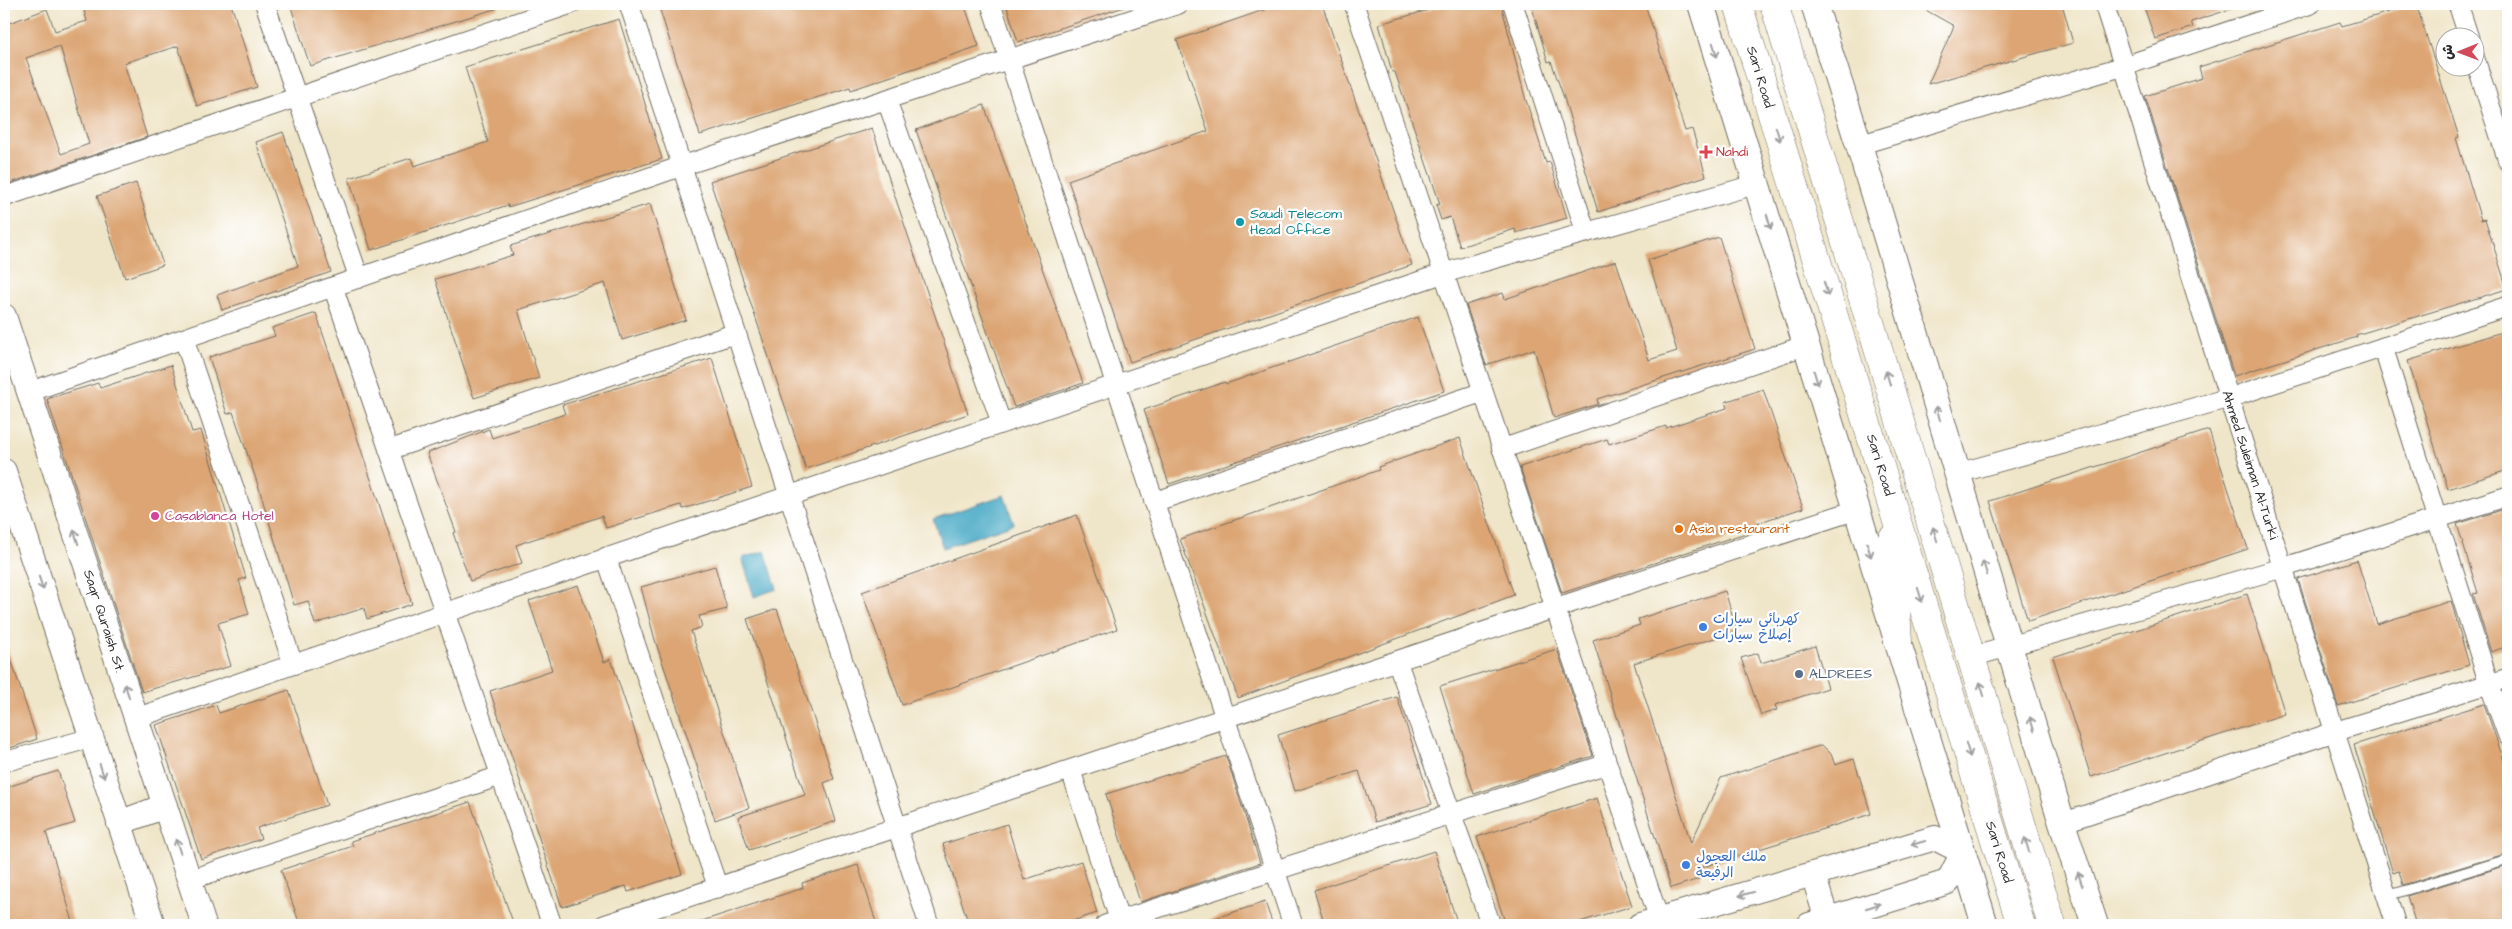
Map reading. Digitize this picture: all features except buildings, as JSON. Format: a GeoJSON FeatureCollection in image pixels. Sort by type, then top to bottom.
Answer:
{"type":"FeatureCollection","features":[{"type":"Feature","properties":{"kind":"main road"},"geometry":{"type":"LineString","coordinates":[[1701,4],[1985,925]]}},
{"type":"Feature","properties":{"kind":"main road","name":"Sari Road"},"geometry":{"type":"LineString","coordinates":[[1738,4],[2021,925]]}},
{"type":"Feature","properties":{"kind":"main road","name":"Sari Road"},"geometry":{"type":"LineString","coordinates":[[1774,4],[2052,925]]}},
{"type":"Feature","properties":{"kind":"main road"},"geometry":{"type":"LineString","coordinates":[[1814,4],[1859,145],[1956,474],[2095,925]]}},
{"type":"Feature","properties":{"kind":"main road"},"geometry":{"type":"LineString","coordinates":[[1889,496],[1898,642]]}},
{"type":"Feature","properties":{"kind":"street"},"geometry":{"type":"LineString","coordinates":[[265,4],[359,278]]}},
{"type":"Feature","properties":{"kind":"street"},"geometry":{"type":"LineString","coordinates":[[4,197],[571,4]]}},
{"type":"Feature","properties":{"kind":"street"},"geometry":{"type":"LineString","coordinates":[[629,4],[929,925]]}},
{"type":"Feature","properties":{"kind":"street"},"geometry":{"type":"LineString","coordinates":[[992,4],[1293,925]]}},
{"type":"Feature","properties":{"kind":"street"},"geometry":{"type":"LineString","coordinates":[[29,392],[682,166],[887,101],[1179,4]]}},
{"type":"Feature","properties":{"kind":"street"},"geometry":{"type":"LineString","coordinates":[[1354,4],[1607,764],[1649,922],[1935,838],[1963,852],[1948,882],[1818,922],[1813,874]]}},
{"type":"Feature","properties":{"kind":"street"},"geometry":{"type":"LineString","coordinates":[[1513,4],[1586,233]]}},
{"type":"Feature","properties":{"kind":"street","name":"Ahmed Suleiman Al-Turki"},"geometry":{"type":"LineString","coordinates":[[2104,4],[2396,925]]}},
{"type":"Feature","properties":{"kind":"street"},"geometry":{"type":"LineString","coordinates":[[1859,145],[2124,66],[2286,8],[2311,4]]}},
{"type":"Feature","properties":{"kind":"street"},"geometry":{"type":"LineString","coordinates":[[2458,4],[2466,28]]}},
{"type":"Feature","properties":{"kind":"street"},"geometry":{"type":"LineString","coordinates":[[2481,78],[2508,161]]}},
{"type":"Feature","properties":{"kind":"street"},"geometry":{"type":"LineString","coordinates":[[887,101],[1001,422]]}},
{"type":"Feature","properties":{"kind":"street"},"geometry":{"type":"LineString","coordinates":[[136,718],[789,494],[1444,273],[1757,184]]}},
{"type":"Feature","properties":{"kind":"street"},"geometry":{"type":"LineString","coordinates":[[333,287],[552,925]]}},
{"type":"Feature","properties":{"kind":"street"},"geometry":{"type":"LineString","coordinates":[[1956,474],[2229,398],[2508,306]]}},
{"type":"Feature","properties":{"kind":"street","name":"Saqr Quraish St."},"geometry":{"type":"LineString","coordinates":[[4,316],[204,925]]}},
{"type":"Feature","properties":{"kind":"street"},"geometry":{"type":"LineString","coordinates":[[388,450],[736,332]]}},
{"type":"Feature","properties":{"kind":"street"},"geometry":{"type":"LineString","coordinates":[[184,339],[293,664]]}},
{"type":"Feature","properties":{"kind":"street"},"geometry":{"type":"LineString","coordinates":[[1502,449],[1806,345]]}},
{"type":"Feature","properties":{"kind":"street"},"geometry":{"type":"LineString","coordinates":[[2383,347],[2508,736]]}},
{"type":"Feature","properties":{"kind":"street"},"geometry":{"type":"LineString","coordinates":[[1154,502],[1483,392]]}},
{"type":"Feature","properties":{"kind":"street"},"geometry":{"type":"LineString","coordinates":[[4,470],[153,925]]}},
{"type":"Feature","properties":{"kind":"street"},"geometry":{"type":"LineString","coordinates":[[1972,657],[2282,568],[2508,496]]}},
{"type":"Feature","properties":{"kind":"street"},"geometry":{"type":"LineString","coordinates":[[604,925],[898,829],[1555,608],[1856,510]]}},
{"type":"Feature","properties":{"kind":"street"},"geometry":{"type":"LineString","coordinates":[[606,557],[718,888]]}},
{"type":"Feature","properties":{"kind":"street"},"geometry":{"type":"LineString","coordinates":[[1397,661],[1491,925]]}},
{"type":"Feature","properties":{"kind":"street"},"geometry":{"type":"LineString","coordinates":[[2062,823],[2334,732],[2508,678]]}},
{"type":"Feature","properties":{"kind":"street"},"geometry":{"type":"LineString","coordinates":[[4,762],[91,738]]}},
{"type":"Feature","properties":{"kind":"street"},"geometry":{"type":"LineString","coordinates":[[1071,771],[1115,924],[1607,764]]}},
{"type":"Feature","properties":{"kind":"street"},"geometry":{"type":"LineString","coordinates":[[189,880],[500,776]]}},
{"type":"Feature","properties":{"kind":"street"},"geometry":{"type":"LineString","coordinates":[[119,823],[165,806]]}},
{"type":"Feature","properties":{"kind":"lane"},"geometry":{"type":"LineString","coordinates":[[2386,896],[2508,859]]}},
{"type":"Feature","properties":{"kind":"water"},"geometry":{"type":"Polygon","coordinates":[[[1004,495],[1014,524],[943,548],[933,519],[1004,495]]]}},
{"type":"Feature","properties":{"kind":"water"},"geometry":{"type":"Polygon","coordinates":[[[765,551],[777,589],[754,597],[742,558],[765,551]]]}},
{"type":"Feature","properties":{"kind":"place","name":"Nahdi"},"geometry":{"type":"Point","coordinates":[1706,152]}},
{"type":"Feature","properties":{"kind":"place","name":"Saudi Telecom Head Office"},"geometry":{"type":"Point","coordinates":[1240,222]}},
{"type":"Feature","properties":{"kind":"place","name":"Casablanca Hotel"},"geometry":{"type":"Point","coordinates":[155,516]}},
{"type":"Feature","properties":{"kind":"place","name":"Asia restaurant"},"geometry":{"type":"Point","coordinates":[1679,529]}},
{"type":"Feature","properties":{"kind":"place","name":"كهربائي سيارات إصلاح سيارات"},"geometry":{"type":"Point","coordinates":[1703,627]}},
{"type":"Feature","properties":{"kind":"place","name":"ALDREES"},"geometry":{"type":"Point","coordinates":[1799,674]}},
{"type":"Feature","properties":{"kind":"place","name":"ملك العجول الرفيعة"},"geometry":{"type":"Point","coordinates":[1686,865]}}]}
